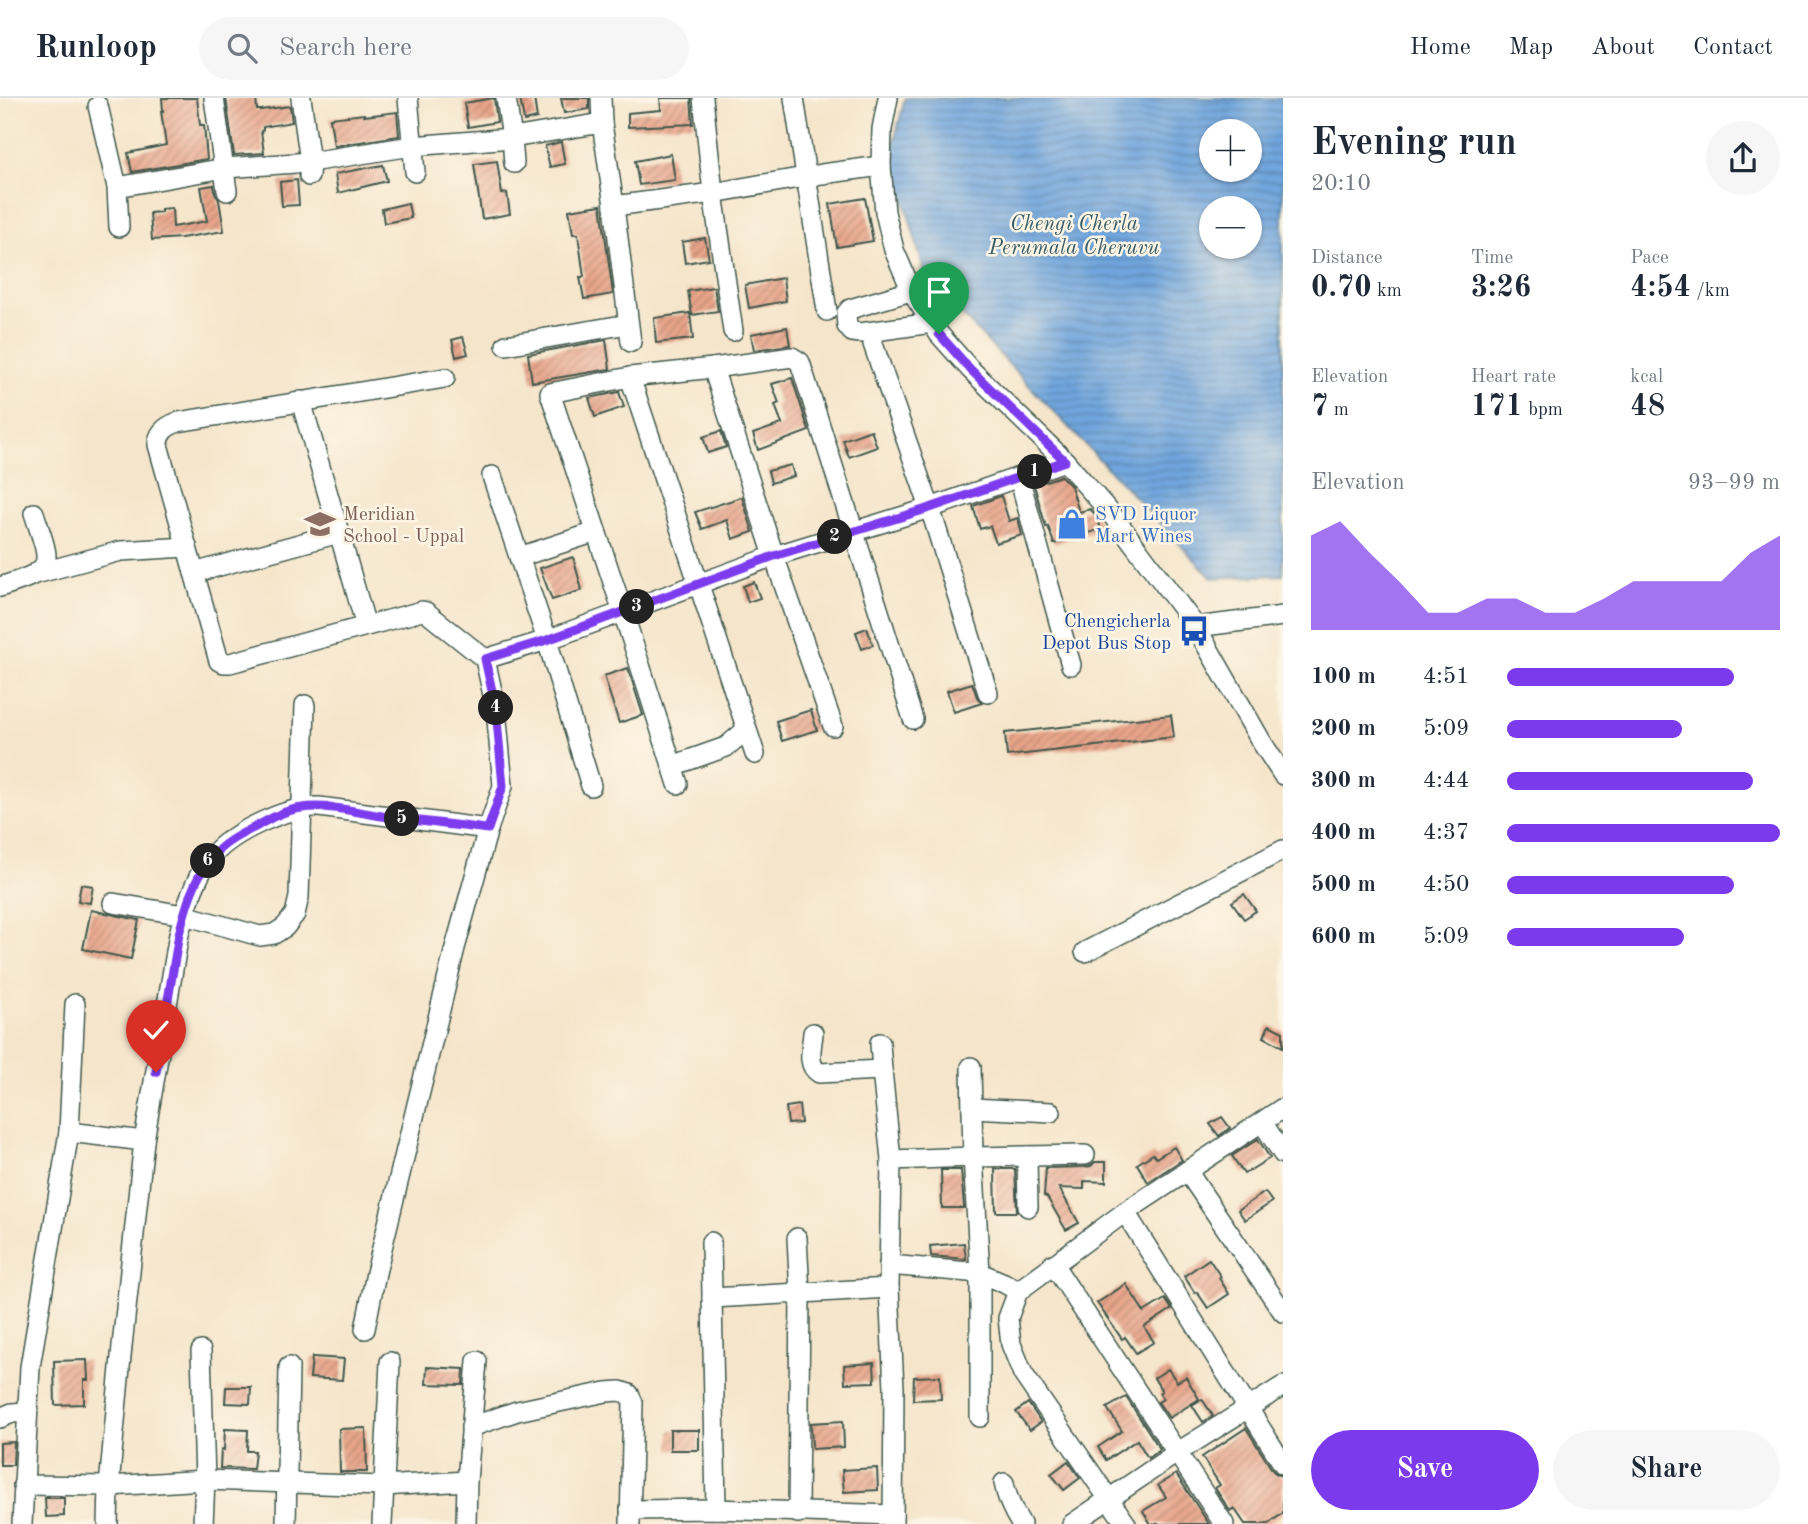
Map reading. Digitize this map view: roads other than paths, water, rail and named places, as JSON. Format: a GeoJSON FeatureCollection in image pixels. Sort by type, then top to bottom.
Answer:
{"type":"FeatureCollection","features":[{"type":"Feature","properties":{"kind":"street"},"geometry":{"type":"LineString","coordinates":[[214,98],[228,191]]}},
{"type":"Feature","properties":{"kind":"street"},"geometry":{"type":"LineString","coordinates":[[301,98],[309,169]]}},
{"type":"Feature","properties":{"kind":"street"},"geometry":{"type":"LineString","coordinates":[[408,98],[415,172]]}},
{"type":"Feature","properties":{"kind":"street"},"geometry":{"type":"LineString","coordinates":[[506,98],[514,163]]}},
{"type":"Feature","properties":{"kind":"street"},"geometry":{"type":"LineString","coordinates":[[506,345],[629,333],[601,98]]}},
{"type":"Feature","properties":{"kind":"street"},"geometry":{"type":"LineString","coordinates":[[703,98],[713,193],[733,331]]}},
{"type":"Feature","properties":{"kind":"street"},"geometry":{"type":"LineString","coordinates":[[794,98],[827,311]]}},
{"type":"Feature","properties":{"kind":"street"},"geometry":{"type":"LineString","coordinates":[[888,98],[882,129],[881,166],[885,212],[894,250],[911,291],[939,334],[970,369],[1065,461],[1113,516],[1195,627],[1283,775]]}},
{"type":"Feature","properties":{"kind":"street"},"geometry":{"type":"LineString","coordinates":[[98,106],[117,187],[119,227]]}},
{"type":"Feature","properties":{"kind":"street"},"geometry":{"type":"LineString","coordinates":[[117,187],[225,168],[309,169],[412,146],[512,138],[602,124]]}},
{"type":"Feature","properties":{"kind":"street"},"geometry":{"type":"LineString","coordinates":[[614,206],[881,166]]}},
{"type":"Feature","properties":{"kind":"street"},"geometry":{"type":"LineString","coordinates":[[911,291],[850,309],[846,314],[847,326],[852,332],[860,333],[932,323]]}},
{"type":"Feature","properties":{"kind":"street"},"geometry":{"type":"LineString","coordinates":[[873,344],[930,508],[988,694]]}},
{"type":"Feature","properties":{"kind":"street"},"geometry":{"type":"LineString","coordinates":[[747,729],[726,747],[675,775],[550,393],[630,377],[792,357],[800,362],[913,719]]}},
{"type":"Feature","properties":{"kind":"street"},"geometry":{"type":"LineString","coordinates":[[713,368],[833,726]]}},
{"type":"Feature","properties":{"kind":"street"},"geometry":{"type":"LineString","coordinates":[[630,377],[755,754]]}},
{"type":"Feature","properties":{"kind":"street"},"geometry":{"type":"LineString","coordinates":[[365,1329],[376,1273],[455,948],[488,829],[503,786],[496,709],[485,659],[422,611],[224,663],[219,661],[158,438],[165,428],[178,422],[445,378]]}},
{"type":"Feature","properties":{"kind":"street"},"geometry":{"type":"LineString","coordinates":[[301,401],[366,626]]}},
{"type":"Feature","properties":{"kind":"street"},"geometry":{"type":"LineString","coordinates":[[485,659],[547,640],[774,556],[930,508],[1065,461]]}},
{"type":"Feature","properties":{"kind":"street"},"geometry":{"type":"LineString","coordinates":[[492,476],[547,640],[591,786]]}},
{"type":"Feature","properties":{"kind":"street"},"geometry":{"type":"LineString","coordinates":[[1019,477],[1071,664]]}},
{"type":"Feature","properties":{"kind":"street"},"geometry":{"type":"LineString","coordinates":[[34,513],[46,553],[46,565],[39,573]]}},
{"type":"Feature","properties":{"kind":"street"},"geometry":{"type":"LineString","coordinates":[[519,557],[596,532]]}},
{"type":"Feature","properties":{"kind":"street"},"geometry":{"type":"LineString","coordinates":[[194,573],[339,533]]}},
{"type":"Feature","properties":{"kind":"street"},"geometry":{"type":"LineString","coordinates":[[0,587],[39,573],[121,551],[187,547]]}},
{"type":"Feature","properties":{"kind":"street"},"geometry":{"type":"LineString","coordinates":[[1195,627],[1283,617]]}},
{"type":"Feature","properties":{"kind":"street"},"geometry":{"type":"LineString","coordinates":[[113,903],[184,915],[260,936],[274,934],[285,928],[295,914],[299,897],[305,705]]}},
{"type":"Feature","properties":{"kind":"street"},"geometry":{"type":"LineString","coordinates":[[108,1524],[122,1346],[144,1141],[177,947],[191,893],[214,854],[278,814],[301,808],[336,809],[488,829]]}},
{"type":"Feature","properties":{"kind":"street"},"geometry":{"type":"LineString","coordinates":[[1085,952],[1283,850]]}},
{"type":"Feature","properties":{"kind":"street"},"geometry":{"type":"LineString","coordinates":[[22,1524],[30,1367],[69,1132],[75,1004]]}},
{"type":"Feature","properties":{"kind":"street"},"geometry":{"type":"LineString","coordinates":[[813,1033],[811,1064],[819,1073],[882,1070]]}},
{"type":"Feature","properties":{"kind":"street"},"geometry":{"type":"LineString","coordinates":[[471,1427],[517,1411],[620,1391],[629,1394],[633,1403],[630,1517],[716,1509],[893,1520],[894,1388],[888,1287],[891,1160],[880,1043]]}},
{"type":"Feature","properties":{"kind":"street"},"geometry":{"type":"LineString","coordinates":[[971,1067],[980,1273],[980,1418]]}},
{"type":"Feature","properties":{"kind":"street"},"geometry":{"type":"LineString","coordinates":[[972,1108],[1052,1112]]}},
{"type":"Feature","properties":{"kind":"street"},"geometry":{"type":"LineString","coordinates":[[1126,1524],[1023,1374],[1011,1344],[1009,1318],[1018,1291],[1125,1212],[1283,1108]]}},
{"type":"Feature","properties":{"kind":"street"},"geometry":{"type":"LineString","coordinates":[[1262,1122],[1283,1154]]}},
{"type":"Feature","properties":{"kind":"street"},"geometry":{"type":"LineString","coordinates":[[69,1132],[144,1141]]}},
{"type":"Feature","properties":{"kind":"street"},"geometry":{"type":"LineString","coordinates":[[891,1160],[1085,1155]]}},
{"type":"Feature","properties":{"kind":"street"},"geometry":{"type":"LineString","coordinates":[[1027,1156],[1028,1207]]}},
{"type":"Feature","properties":{"kind":"street"},"geometry":{"type":"LineString","coordinates":[[1187,1171],[1283,1312]]}},
{"type":"Feature","properties":{"kind":"street"},"geometry":{"type":"LineString","coordinates":[[1125,1212],[1283,1464]]}},
{"type":"Feature","properties":{"kind":"street"},"geometry":{"type":"LineString","coordinates":[[797,1238],[800,1293],[798,1513]]}},
{"type":"Feature","properties":{"kind":"street"},"geometry":{"type":"LineString","coordinates":[[711,1242],[716,1509]]}},
{"type":"Feature","properties":{"kind":"street"},"geometry":{"type":"LineString","coordinates":[[1053,1264],[1224,1524]]}},
{"type":"Feature","properties":{"kind":"street"},"geometry":{"type":"LineString","coordinates":[[889,1265],[980,1273],[1018,1291]]}},
{"type":"Feature","properties":{"kind":"street"},"geometry":{"type":"LineString","coordinates":[[712,1298],[888,1287]]}},
{"type":"Feature","properties":{"kind":"street"},"geometry":{"type":"LineString","coordinates":[[201,1351],[205,1480],[203,1524]]}},
{"type":"Feature","properties":{"kind":"street"},"geometry":{"type":"LineString","coordinates":[[466,1524],[477,1361]]}},
{"type":"Feature","properties":{"kind":"street"},"geometry":{"type":"LineString","coordinates":[[382,1524],[390,1362]]}},
{"type":"Feature","properties":{"kind":"street"},"geometry":{"type":"LineString","coordinates":[[286,1524],[289,1367]]}},
{"type":"Feature","properties":{"kind":"street"},"geometry":{"type":"LineString","coordinates":[[1072,1524],[1178,1452],[1283,1387]]}},
{"type":"Feature","properties":{"kind":"street"},"geometry":{"type":"LineString","coordinates":[[0,1418],[12,1413],[27,1420]]}},
{"type":"Feature","properties":{"kind":"street"},"geometry":{"type":"LineString","coordinates":[[0,1424],[15,1428],[27,1420]]}},
{"type":"Feature","properties":{"kind":"street"},"geometry":{"type":"LineString","coordinates":[[23,1485],[109,1486],[205,1480],[383,1486],[467,1482]]}},
{"type":"Feature","properties":{"kind":"street"},"geometry":{"type":"LineString","coordinates":[[1004,1483],[1011,1509],[1021,1524]]}},
{"type":"Feature","properties":{"kind":"water","name":"Chengi Cherla Perumala Cheruvu"},"geometry":{"type":"Polygon","coordinates":[[[905,98],[1283,98],[1283,575],[1212,578],[926,277],[891,154],[905,98]]]}},
{"type":"Feature","properties":{"kind":"place","name":"Meridian School - Uppal"},"geometry":{"type":"Point","coordinates":[320,524]}},
{"type":"Feature","properties":{"kind":"place","name":"SVD Liquor Mart Wines"},"geometry":{"type":"Point","coordinates":[1072,524]}},
{"type":"Feature","properties":{"kind":"place","name":"Chengicherla Depot Bus Stop"},"geometry":{"type":"Point","coordinates":[1194,631]}}]}
